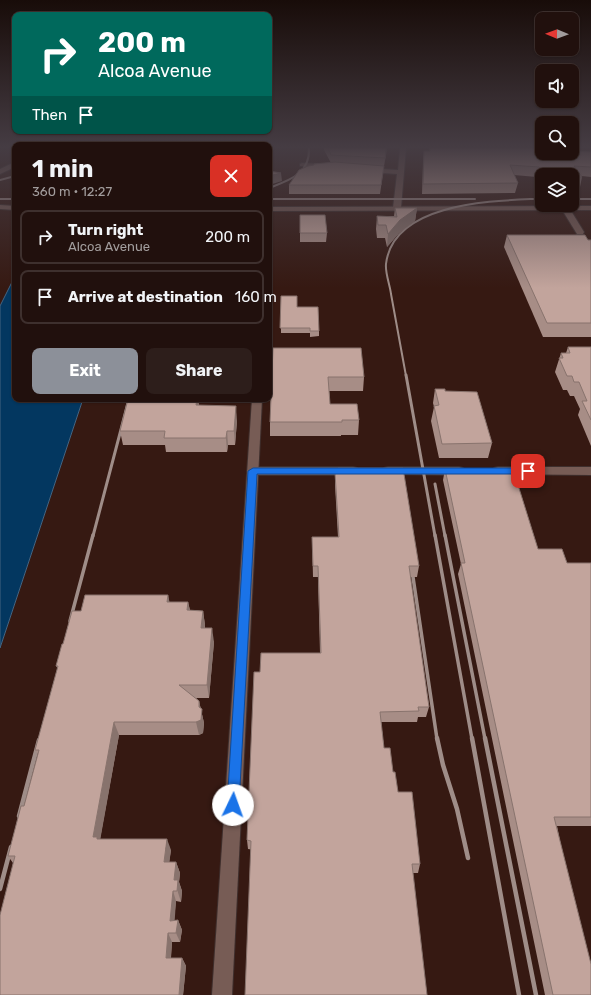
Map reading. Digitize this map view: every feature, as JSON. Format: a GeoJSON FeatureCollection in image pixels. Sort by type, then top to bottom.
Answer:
{"type":"FeatureCollection","features":[{"type":"Feature","properties":{"kind":"street"},"geometry":{"type":"LineString","coordinates":[[397,208],[398,194]]}},
{"type":"Feature","properties":{"kind":"street"},"geometry":{"type":"LineString","coordinates":[[0,207],[12,208]]}},
{"type":"Feature","properties":{"kind":"street"},"geometry":{"type":"LineString","coordinates":[[272,208],[535,208]]}},
{"type":"Feature","properties":{"kind":"street"},"geometry":{"type":"LineString","coordinates":[[579,208],[591,208]]}},
{"type":"Feature","properties":{"kind":"street"},"geometry":{"type":"LineString","coordinates":[[0,211],[12,209]]}},
{"type":"Feature","properties":{"kind":"street"},"geometry":{"type":"LineString","coordinates":[[568,212],[580,232]]}},
{"type":"Feature","properties":{"kind":"street"},"geometry":{"type":"LineString","coordinates":[[222,995],[257,402]]}},
{"type":"Feature","properties":{"kind":"street"},"geometry":{"type":"LineString","coordinates":[[488,471],[591,470]]}},
{"type":"Feature","properties":{"kind":"street"},"geometry":{"type":"LineString","coordinates":[[253,471],[363,471]]}},
{"type":"Feature","properties":{"kind":"street"},"geometry":{"type":"LineString","coordinates":[[379,471],[473,471]]}},
{"type":"Feature","properties":{"kind":"shaded area"},"geometry":{"type":"Polygon","coordinates":[[[0,194],[12,194],[12,402],[272,402],[272,194],[535,194],[535,212],[579,212],[579,194],[591,194],[591,995],[0,995],[0,194]]]}},
{"type":"Feature","properties":{"kind":"water"},"geometry":{"type":"Polygon","coordinates":[[[12,282],[12,402],[82,402],[0,648],[0,306],[12,282]]]}},
{"type":"Feature","properties":{"kind":"building"},"geometry":{"type":"Polygon","coordinates":[[[395,208],[417,208],[400,220],[388,234],[386,225],[378,225],[377,216],[397,217],[395,208]]]}},
{"type":"Feature","properties":{"kind":"building"},"geometry":{"type":"Polygon","coordinates":[[[300,215],[325,215],[327,233],[300,233],[300,215]]]}},
{"type":"Feature","properties":{"kind":"building"},"geometry":{"type":"Polygon","coordinates":[[[507,235],[585,235],[588,240],[591,240],[591,323],[547,323],[507,235]]]}},
{"type":"Feature","properties":{"kind":"building"},"geometry":{"type":"Polygon","coordinates":[[[281,296],[297,296],[297,307],[318,307],[319,331],[310,331],[310,328],[280,328],[281,296]]]}},
{"type":"Feature","properties":{"kind":"building"},"geometry":{"type":"Polygon","coordinates":[[[568,347],[591,347],[591,420],[582,401],[587,401],[579,382],[574,382],[572,376],[567,376],[559,358],[563,358],[561,353],[570,353],[568,347]]]}},
{"type":"Feature","properties":{"kind":"building"},"geometry":{"type":"Polygon","coordinates":[[[273,348],[361,348],[364,377],[328,377],[330,404],[357,404],[359,420],[342,420],[342,422],[270,422],[273,348]]]}},
{"type":"Feature","properties":{"kind":"building"},"geometry":{"type":"Polygon","coordinates":[[[435,389],[445,389],[445,391],[477,392],[492,443],[442,444],[434,406],[439,405],[435,389]]]}},
{"type":"Feature","properties":{"kind":"building"},"geometry":{"type":"Polygon","coordinates":[[[127,402],[196,402],[196,405],[236,406],[234,431],[227,431],[226,438],[164,438],[165,431],[120,431],[127,402]]]}},
{"type":"Feature","properties":{"kind":"building"},"geometry":{"type":"Polygon","coordinates":[[[338,468],[403,468],[419,566],[409,566],[429,707],[418,707],[419,711],[380,712],[384,748],[390,748],[393,772],[395,772],[398,792],[412,792],[420,864],[412,864],[427,995],[245,995],[251,841],[247,840],[254,672],[260,672],[261,653],[321,653],[318,566],[313,566],[312,537],[339,537],[335,473],[338,473],[338,468]]]}},
{"type":"Feature","properties":{"kind":"building"},"geometry":{"type":"Polygon","coordinates":[[[445,469],[513,469],[538,549],[562,549],[567,563],[591,563],[591,817],[554,817],[591,964],[591,995],[553,995],[461,563],[465,563],[445,469]]]}},
{"type":"Feature","properties":{"kind":"building"},"geometry":{"type":"Polygon","coordinates":[[[85,595],[168,595],[167,602],[188,602],[187,610],[203,611],[201,628],[212,628],[207,685],[179,685],[199,701],[199,707],[202,709],[201,720],[196,722],[114,722],[93,837],[97,837],[97,839],[167,839],[164,862],[176,862],[174,880],[178,880],[177,891],[173,891],[170,921],[178,920],[176,933],[168,933],[166,958],[182,958],[179,995],[0,995],[0,915],[15,856],[8,856],[21,806],[24,806],[39,750],[35,750],[58,666],[56,666],[62,644],[72,611],[81,611],[85,595]]]}},
{"type":"Feature","properties":{"kind":"railway"},"geometry":{"type":"LineString","coordinates":[[0,199],[12,199]]}},
{"type":"Feature","properties":{"kind":"railway"},"geometry":{"type":"LineString","coordinates":[[272,199],[475,199]]}},
{"type":"Feature","properties":{"kind":"railway"},"geometry":{"type":"LineString","coordinates":[[406,376],[386,271],[386,264],[392,244],[406,229],[424,218],[445,210],[492,202],[533,199]]}},
{"type":"Feature","properties":{"kind":"railway"},"geometry":{"type":"LineString","coordinates":[[579,199],[591,199]]}},
{"type":"Feature","properties":{"kind":"railway"},"geometry":{"type":"LineString","coordinates":[[406,375],[435,536]]}},
{"type":"Feature","properties":{"kind":"railway"},"geometry":{"type":"LineString","coordinates":[[93,536],[128,402]]}},
{"type":"Feature","properties":{"kind":"railway"},"geometry":{"type":"LineString","coordinates":[[435,484],[445,536]]}},
{"type":"Feature","properties":{"kind":"railway"},"geometry":{"type":"LineString","coordinates":[[70,621],[93,535]]}},
{"type":"Feature","properties":{"kind":"railway"},"geometry":{"type":"LineString","coordinates":[[435,535],[472,739]]}},
{"type":"Feature","properties":{"kind":"railway"},"geometry":{"type":"LineString","coordinates":[[445,535],[485,739]]}},
{"type":"Feature","properties":{"kind":"railway"},"geometry":{"type":"LineString","coordinates":[[413,577],[437,739]]}},
{"type":"Feature","properties":{"kind":"railway"},"geometry":{"type":"LineString","coordinates":[[437,738],[443,765],[457,809],[468,858]]}},
{"type":"Feature","properties":{"kind":"railway"},"geometry":{"type":"LineString","coordinates":[[472,738],[519,995]]}},
{"type":"Feature","properties":{"kind":"railway"},"geometry":{"type":"LineString","coordinates":[[485,738],[536,995]]}},
{"type":"Feature","properties":{"kind":"railway"},"geometry":{"type":"LineString","coordinates":[[19,816],[39,740]]}},
{"type":"Feature","properties":{"kind":"railway"},"geometry":{"type":"LineString","coordinates":[[0,889],[11,847]]}},
{"type":"Feature","properties":{"kind":"route"},"geometry":{"type":"LineString","coordinates":[[233,805],[253,471],[528,471]]}}]}
